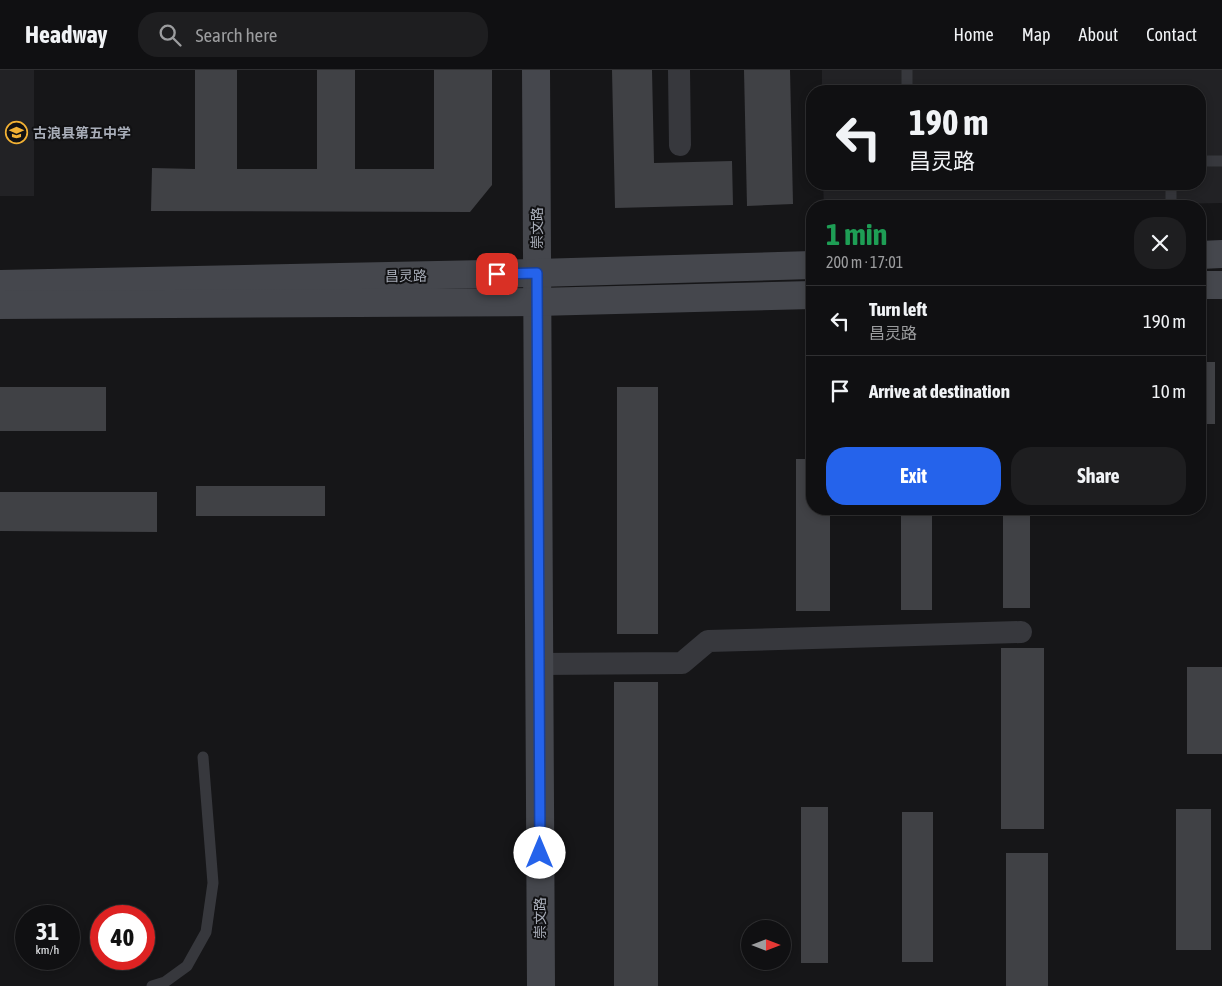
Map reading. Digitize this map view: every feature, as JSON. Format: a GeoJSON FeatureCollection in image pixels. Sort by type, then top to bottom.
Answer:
{"type":"FeatureCollection","features":[{"type":"Feature","properties":{"kind":"main road","name":"崇文路"},"geometry":{"type":"LineString","coordinates":[[536,70],[540,986]]}},
{"type":"Feature","properties":{"kind":"main road"},"geometry":{"type":"LineString","coordinates":[[1206,255],[1222,254]]}},
{"type":"Feature","properties":{"kind":"main road","name":"昌灵路"},"geometry":{"type":"LineString","coordinates":[[0,284],[537,273],[806,265]]}},
{"type":"Feature","properties":{"kind":"main road"},"geometry":{"type":"LineString","coordinates":[[1206,285],[1222,285]]}},
{"type":"Feature","properties":{"kind":"main road","name":"昌灵路"},"geometry":{"type":"LineString","coordinates":[[0,305],[537,302],[806,295]]}},
{"type":"Feature","properties":{"kind":"street"},"geometry":{"type":"LineString","coordinates":[[680,70],[680,146]]}},
{"type":"Feature","properties":{"kind":"street"},"geometry":{"type":"LineString","coordinates":[[539,664],[682,663],[708,641],[1021,632]]}},
{"type":"Feature","properties":{"kind":"lane"},"geometry":{"type":"LineString","coordinates":[[907,70],[907,85]]}},
{"type":"Feature","properties":{"kind":"lane"},"geometry":{"type":"LineString","coordinates":[[1206,161],[1222,161]]}},
{"type":"Feature","properties":{"kind":"lane"},"geometry":{"type":"LineString","coordinates":[[152,986],[165,982],[187,966],[206,932],[213,884],[203,757]]}},
{"type":"Feature","properties":{"kind":"shaded area","name":"古浪县第五中学"},"geometry":{"type":"Polygon","coordinates":[[[0,70],[34,70],[34,196],[0,196],[0,70]]]}},
{"type":"Feature","properties":{"kind":"shaded area"},"geometry":{"type":"Polygon","coordinates":[[[822,70],[1222,70],[1222,203],[1206,203],[1206,200],[824,200],[823,190],[1206,190],[1206,85],[822,85],[822,70]]]}},
{"type":"Feature","properties":{"kind":"building"},"geometry":{"type":"Polygon","coordinates":[[[195,70],[237,70],[237,169],[317,169],[317,70],[355,70],[355,169],[434,169],[434,70],[492,70],[492,185],[470,212],[151,211],[152,168],[195,169],[195,70]]]}},
{"type":"Feature","properties":{"kind":"building"},"geometry":{"type":"Polygon","coordinates":[[[612,70],[652,70],[654,163],[732,161],[733,205],[615,208],[612,70]]]}},
{"type":"Feature","properties":{"kind":"building"},"geometry":{"type":"Polygon","coordinates":[[[744,70],[790,70],[793,204],[747,206],[744,70]]]}},
{"type":"Feature","properties":{"kind":"building"},"geometry":{"type":"Polygon","coordinates":[[[1206,362],[1215,362],[1215,424],[1206,424],[1206,362]]]}},
{"type":"Feature","properties":{"kind":"building"},"geometry":{"type":"Polygon","coordinates":[[[0,387],[106,387],[106,431],[0,431],[0,387]]]}},
{"type":"Feature","properties":{"kind":"building"},"geometry":{"type":"Polygon","coordinates":[[[617,387],[658,387],[658,634],[617,634],[617,387]]]}},
{"type":"Feature","properties":{"kind":"building"},"geometry":{"type":"Polygon","coordinates":[[[796,459],[806,459],[806,515],[830,515],[830,611],[796,611],[796,459]]]}},
{"type":"Feature","properties":{"kind":"building"},"geometry":{"type":"Polygon","coordinates":[[[196,486],[325,486],[325,516],[196,516],[196,486]]]}},
{"type":"Feature","properties":{"kind":"building"},"geometry":{"type":"Polygon","coordinates":[[[0,492],[157,492],[157,532],[0,531],[0,492]]]}},
{"type":"Feature","properties":{"kind":"building"},"geometry":{"type":"Polygon","coordinates":[[[901,515],[932,515],[932,610],[901,610],[901,515]]]}},
{"type":"Feature","properties":{"kind":"building"},"geometry":{"type":"Polygon","coordinates":[[[1003,515],[1030,515],[1030,608],[1003,608],[1003,515]]]}},
{"type":"Feature","properties":{"kind":"building"},"geometry":{"type":"Polygon","coordinates":[[[1001,648],[1044,648],[1044,829],[1001,829],[1001,648]]]}},
{"type":"Feature","properties":{"kind":"building"},"geometry":{"type":"Polygon","coordinates":[[[1187,667],[1222,667],[1222,754],[1187,754],[1187,667]]]}},
{"type":"Feature","properties":{"kind":"building"},"geometry":{"type":"Polygon","coordinates":[[[614,682],[658,682],[658,986],[614,986],[614,682]]]}},
{"type":"Feature","properties":{"kind":"building"},"geometry":{"type":"Polygon","coordinates":[[[801,807],[828,807],[828,963],[801,963],[801,807]]]}},
{"type":"Feature","properties":{"kind":"building"},"geometry":{"type":"Polygon","coordinates":[[[1176,809],[1211,809],[1211,950],[1176,950],[1176,809]]]}},
{"type":"Feature","properties":{"kind":"building"},"geometry":{"type":"Polygon","coordinates":[[[902,812],[933,812],[933,962],[902,962],[902,812]]]}},
{"type":"Feature","properties":{"kind":"building"},"geometry":{"type":"Polygon","coordinates":[[[1006,853],[1048,853],[1048,986],[1006,986],[1006,853]]]}},
{"type":"Feature","properties":{"kind":"place","name":"古浪县第五中学"},"geometry":{"type":"Point","coordinates":[17,133]}},
{"type":"Feature","properties":{"kind":"route"},"geometry":{"type":"LineString","coordinates":[[497,274],[537,273],[540,853]]}}]}
